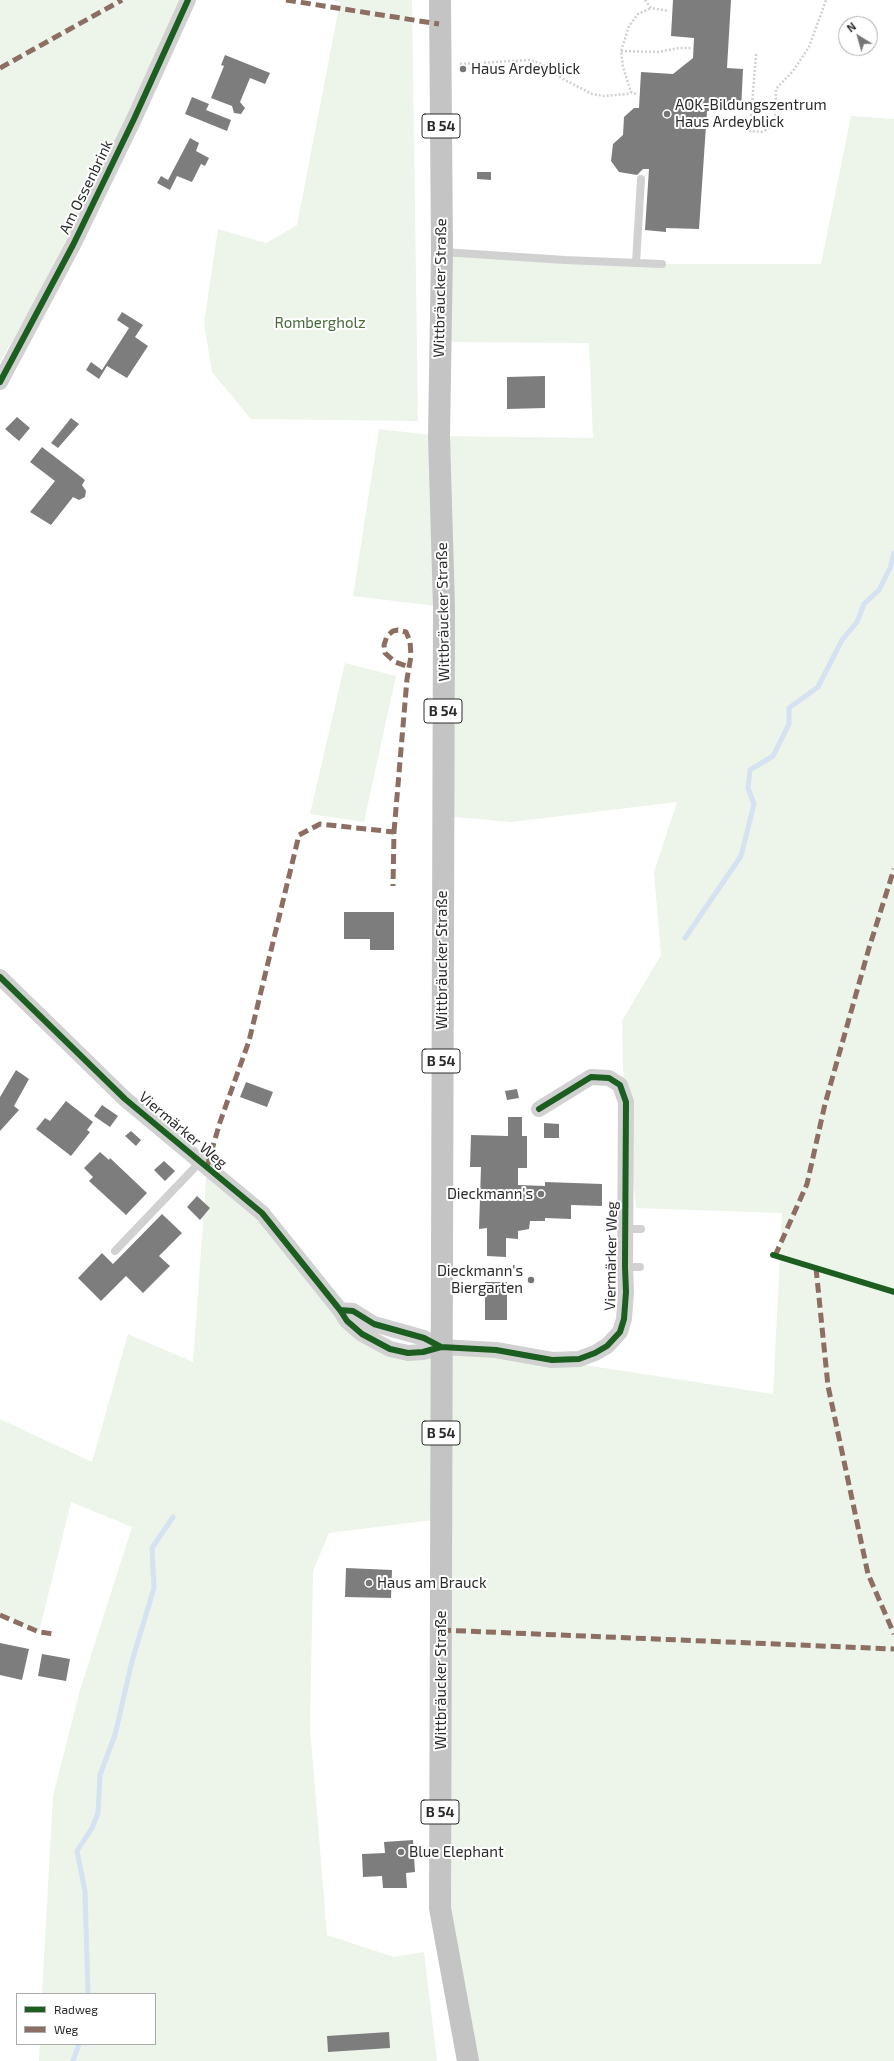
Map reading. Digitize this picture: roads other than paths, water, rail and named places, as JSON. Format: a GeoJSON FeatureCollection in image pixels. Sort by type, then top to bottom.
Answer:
{"type":"FeatureCollection","features":[{"type":"Feature","properties":{"kind":"main road","name":"Wittbräucker Straße"},"geometry":{"type":"LineString","coordinates":[[440,0],[439,65],[442,252],[439,364],[444,607],[440,1908],[468,2061]]}},
{"type":"Feature","properties":{"kind":"street","name":"Am Ossenbrink"},"geometry":{"type":"LineString","coordinates":[[0,382],[76,238],[134,119],[188,0]]}},
{"type":"Feature","properties":{"kind":"street","name":"Viermärker Weg"},"geometry":{"type":"LineString","coordinates":[[0,977],[125,1099],[262,1214],[340,1310],[347,1322],[362,1334],[390,1349],[408,1353],[423,1352],[441,1346],[496,1350],[552,1360],[579,1359],[595,1353],[607,1346],[620,1332],[624,1319],[626,1292],[632,1267],[625,1229],[626,1102],[620,1085],[609,1078],[591,1077],[539,1109]]}},
{"type":"Feature","properties":{"kind":"lane"},"geometry":{"type":"LineString","coordinates":[[636,263],[641,179]]}},
{"type":"Feature","properties":{"kind":"lane"},"geometry":{"type":"LineString","coordinates":[[442,252],[662,264]]}},
{"type":"Feature","properties":{"kind":"lane"},"geometry":{"type":"LineString","coordinates":[[115,1251],[200,1162]]}},
{"type":"Feature","properties":{"kind":"lane"},"geometry":{"type":"LineString","coordinates":[[625,1229],[641,1229]]}},
{"type":"Feature","properties":{"kind":"waterway"},"geometry":{"type":"LineString","coordinates":[[685,938],[741,856],[754,804],[748,788],[750,770],[773,756],[789,724],[789,708],[818,687],[842,640],[857,622],[864,604],[879,590],[890,568],[894,553]]}},
{"type":"Feature","properties":{"kind":"waterway"},"geometry":{"type":"LineString","coordinates":[[88,1993],[85,1891],[77,1851],[92,1828],[98,1813],[100,1775],[115,1735],[132,1661],[154,1588],[152,1548],[173,1517]]}},
{"type":"Feature","properties":{"kind":"waterway"},"geometry":{"type":"LineString","coordinates":[[73,2061],[79,2045]]}},
{"type":"Feature","properties":{"kind":"place","name":"Haus Ardeyblick"},"geometry":{"type":"Point","coordinates":[463,69]}},
{"type":"Feature","properties":{"kind":"place","name":"AOK-Bildungszentrum Haus Ardeyblick"},"geometry":{"type":"Point","coordinates":[667,114]}},
{"type":"Feature","properties":{"kind":"place","name":"Dieckmann's"},"geometry":{"type":"Point","coordinates":[541,1194]}},
{"type":"Feature","properties":{"kind":"place","name":"Dieckmann's Biergarten"},"geometry":{"type":"Point","coordinates":[531,1280]}},
{"type":"Feature","properties":{"kind":"place","name":"Haus am Brauck"},"geometry":{"type":"Point","coordinates":[369,1583]}},
{"type":"Feature","properties":{"kind":"place","name":"Blue Elephant"},"geometry":{"type":"Point","coordinates":[401,1852]}},
{"type":"Feature","properties":{"kind":"park label","name":"Rombergholz"},"geometry":{"type":"Point","coordinates":[320,323]}}]}
